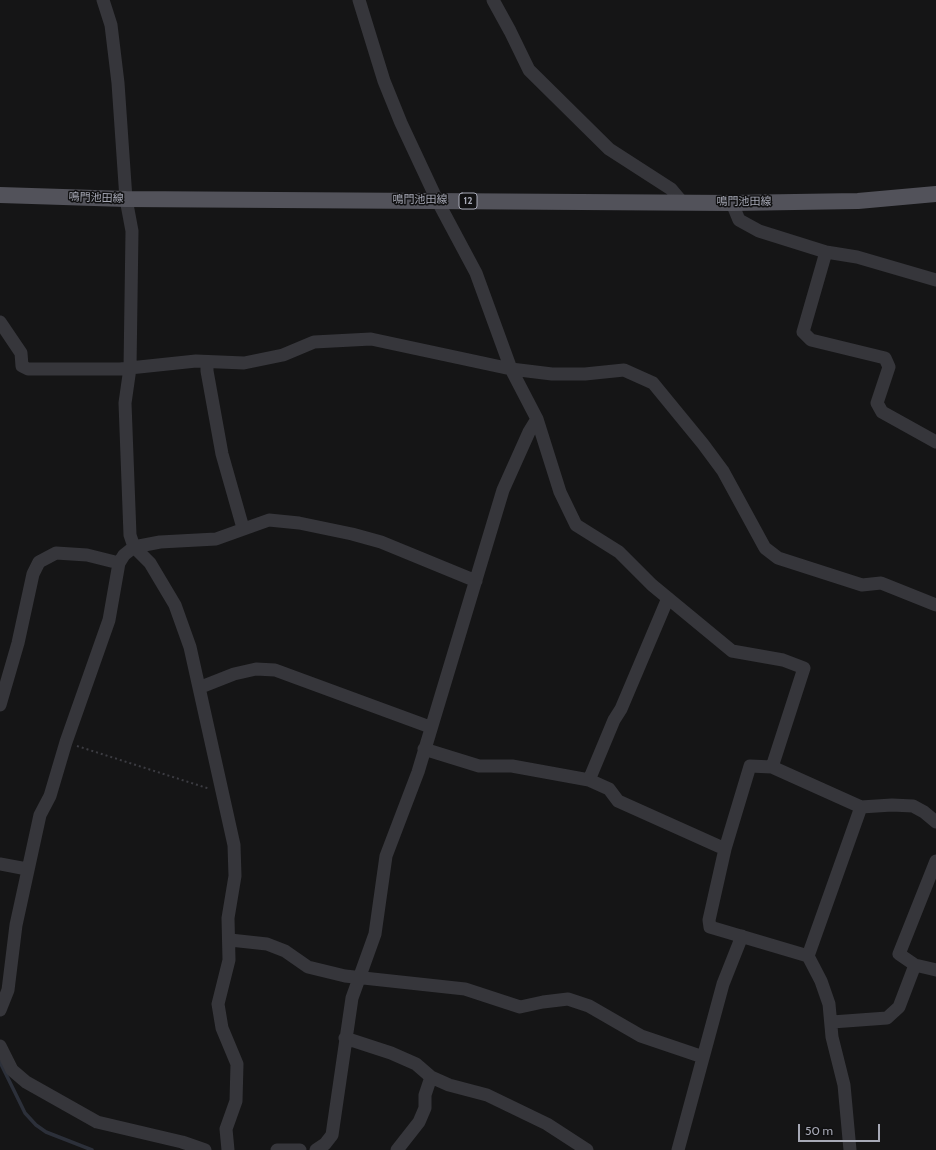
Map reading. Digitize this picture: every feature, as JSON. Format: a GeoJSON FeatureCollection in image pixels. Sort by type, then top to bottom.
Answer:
{"type":"FeatureCollection","features":[{"type":"Feature","properties":{"kind":"main road","name":"鳴門池田線"},"geometry":{"type":"LineString","coordinates":[[0,195],[126,199],[732,203],[858,202],[936,194]]}},
{"type":"Feature","properties":{"kind":"street"},"geometry":{"type":"LineString","coordinates":[[103,0],[111,25],[118,84],[126,199],[132,231],[130,368],[125,403],[130,535],[134,547],[150,563],[175,605],[190,647],[201,687],[208,735],[234,845],[235,876],[228,918],[230,940],[229,960],[218,1004],[222,1028],[237,1064],[236,1101],[226,1130],[228,1150]]}},
{"type":"Feature","properties":{"kind":"street"},"geometry":{"type":"LineString","coordinates":[[359,0],[384,81],[437,200],[476,273],[511,369],[536,419],[560,492],[576,525],[619,552],[668,598],[732,651],[783,660],[804,668],[772,767]]}},
{"type":"Feature","properties":{"kind":"street"},"geometry":{"type":"LineString","coordinates":[[493,0],[529,70],[609,149],[671,188],[682,202]]}},
{"type":"Feature","properties":{"kind":"street"},"geometry":{"type":"LineString","coordinates":[[732,203],[739,220],[759,231],[826,252],[857,257],[936,280]]}},
{"type":"Feature","properties":{"kind":"street"},"geometry":{"type":"LineString","coordinates":[[826,252],[803,332],[811,340],[885,358],[889,367],[877,403],[882,412],[936,442]]}},
{"type":"Feature","properties":{"kind":"street"},"geometry":{"type":"LineString","coordinates":[[0,322],[21,354],[22,366],[28,369],[130,368],[196,361],[244,363],[283,356],[314,342],[371,339],[511,369],[552,374],[585,374],[624,370],[645,378],[652,383],[723,471],[765,548],[778,558],[862,585],[881,583],[936,605]]}},
{"type":"Feature","properties":{"kind":"street"},"geometry":{"type":"LineString","coordinates":[[207,362],[207,371],[222,454],[243,528]]}},
{"type":"Feature","properties":{"kind":"street"},"geometry":{"type":"LineString","coordinates":[[316,1150],[325,1144],[332,1135],[352,998],[375,934],[386,856],[418,772],[430,727],[504,490],[536,419]]}},
{"type":"Feature","properties":{"kind":"street"},"geometry":{"type":"LineString","coordinates":[[0,1010],[8,990],[16,925],[40,815],[50,796],[66,742],[109,620],[119,563],[124,554],[134,547],[160,542],[216,539],[243,528],[269,520],[299,523],[352,534],[381,542],[476,581]]}},
{"type":"Feature","properties":{"kind":"street"},"geometry":{"type":"LineString","coordinates":[[0,705],[18,643],[33,574],[39,562],[56,553],[87,556],[119,563]]}},
{"type":"Feature","properties":{"kind":"street"},"geometry":{"type":"LineString","coordinates":[[590,780],[668,598]]}},
{"type":"Feature","properties":{"kind":"street"},"geometry":{"type":"LineString","coordinates":[[201,687],[234,674],[256,669],[275,670],[430,727]]}},
{"type":"Feature","properties":{"kind":"street"},"geometry":{"type":"LineString","coordinates":[[424,749],[479,766],[512,766],[590,780],[609,789],[618,801],[725,848]]}},
{"type":"Feature","properties":{"kind":"street"},"geometry":{"type":"LineString","coordinates":[[808,956],[710,927],[709,920],[725,848],[750,766],[772,767],[861,807],[892,805],[913,806],[924,812],[936,822]]}},
{"type":"Feature","properties":{"kind":"street"},"geometry":{"type":"LineString","coordinates":[[850,1150],[844,1085],[832,1037],[832,1022],[829,1004],[808,956],[861,807]]}},
{"type":"Feature","properties":{"kind":"street"},"geometry":{"type":"LineString","coordinates":[[936,861],[899,954],[915,965],[936,970]]}},
{"type":"Feature","properties":{"kind":"street"},"geometry":{"type":"LineString","coordinates":[[0,864],[27,869]]}},
{"type":"Feature","properties":{"kind":"street"},"geometry":{"type":"LineString","coordinates":[[678,1150],[723,984],[742,936]]}},
{"type":"Feature","properties":{"kind":"street"},"geometry":{"type":"LineString","coordinates":[[230,940],[267,944],[285,951],[308,967],[359,977],[465,989],[520,1007],[543,1002],[568,1000],[589,1006],[641,1036],[703,1057]]}},
{"type":"Feature","properties":{"kind":"street"},"geometry":{"type":"LineString","coordinates":[[832,1022],[887,1018],[899,1007],[915,965]]}},
{"type":"Feature","properties":{"kind":"street"},"geometry":{"type":"LineString","coordinates":[[345,1038],[391,1053],[416,1064],[431,1077],[449,1085],[487,1095],[547,1124],[588,1150]]}},
{"type":"Feature","properties":{"kind":"street"},"geometry":{"type":"LineString","coordinates":[[0,1046],[12,1070],[26,1082],[97,1122],[182,1142],[205,1150]]}},
{"type":"Feature","properties":{"kind":"street"},"geometry":{"type":"LineString","coordinates":[[397,1150],[419,1122],[425,1108],[425,1095],[431,1077]]}},
{"type":"Feature","properties":{"kind":"street"},"geometry":{"type":"LineString","coordinates":[[278,1150],[300,1150]]}},
{"type":"Feature","properties":{"kind":"path"},"geometry":{"type":"LineString","coordinates":[[66,742],[216,790],[222,790]]}},
{"type":"Feature","properties":{"kind":"waterway"},"geometry":{"type":"LineString","coordinates":[[0,1062],[25,1113],[36,1125],[46,1132],[92,1150]]}}]}
